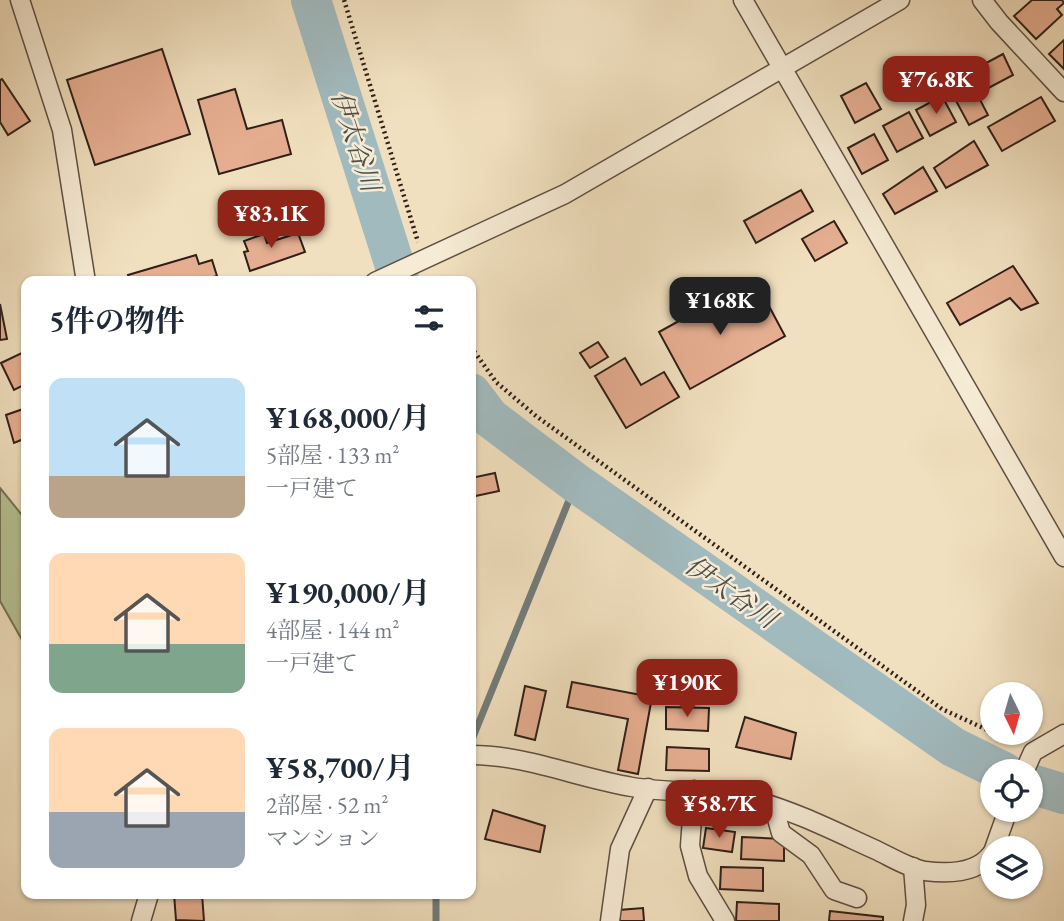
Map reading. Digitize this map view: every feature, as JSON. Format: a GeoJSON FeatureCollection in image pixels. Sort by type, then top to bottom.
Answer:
{"type":"FeatureCollection","features":[{"type":"Feature","properties":{"kind":"street"},"geometry":{"type":"LineString","coordinates":[[20,0],[62,130],[85,276]]}},
{"type":"Feature","properties":{"kind":"street"},"geometry":{"type":"LineString","coordinates":[[743,0],[1064,557]]}},
{"type":"Feature","properties":{"kind":"street"},"geometry":{"type":"LineString","coordinates":[[389,276],[565,194],[900,0]]}},
{"type":"Feature","properties":{"kind":"street"},"geometry":{"type":"LineString","coordinates":[[982,0],[1064,92]]}},
{"type":"Feature","properties":{"kind":"street"},"geometry":{"type":"LineString","coordinates":[[1030,759],[1033,752],[1064,734]]}},
{"type":"Feature","properties":{"kind":"street"},"geometry":{"type":"LineString","coordinates":[[476,755],[519,760],[634,787],[694,790],[753,800],[812,821],[913,867],[945,873],[966,871],[980,864]]}},
{"type":"Feature","properties":{"kind":"street"},"geometry":{"type":"LineString","coordinates":[[610,921],[620,849],[648,788]]}},
{"type":"Feature","properties":{"kind":"street"},"geometry":{"type":"LineString","coordinates":[[694,790],[690,846],[698,876],[725,921]]}},
{"type":"Feature","properties":{"kind":"street"},"geometry":{"type":"LineString","coordinates":[[774,808],[782,834],[811,855],[834,890],[857,898]]}},
{"type":"Feature","properties":{"kind":"street"},"geometry":{"type":"LineString","coordinates":[[913,867],[916,905],[913,921]]}},
{"type":"Feature","properties":{"kind":"street"},"geometry":{"type":"LineString","coordinates":[[141,921],[148,899]]}},
{"type":"Feature","properties":{"kind":"path"},"geometry":{"type":"LineString","coordinates":[[344,0],[422,261]]}},
{"type":"Feature","properties":{"kind":"path"},"geometry":{"type":"LineString","coordinates":[[476,354],[496,382],[536,416],[942,709],[980,726]]}},
{"type":"Feature","properties":{"kind":"green space"},"geometry":{"type":"Polygon","coordinates":[[[0,488],[21,514],[21,638],[0,601],[0,488]]]}},
{"type":"Feature","properties":{"kind":"building"},"geometry":{"type":"Polygon","coordinates":[[[1032,0],[1062,0],[1064,3],[1057,9],[1062,15],[1036,39],[1014,16],[1032,0]]]}},
{"type":"Feature","properties":{"kind":"building"},"geometry":{"type":"Polygon","coordinates":[[[1064,40],[1064,69],[1049,54],[1064,40]]]}},
{"type":"Feature","properties":{"kind":"building"},"geometry":{"type":"Polygon","coordinates":[[[162,49],[190,134],[95,165],[67,80],[162,49]]]}},
{"type":"Feature","properties":{"kind":"building"},"geometry":{"type":"Polygon","coordinates":[[[1003,54],[1013,75],[977,94],[988,115],[969,125],[947,84],[1003,54]]]}},
{"type":"Feature","properties":{"kind":"building"},"geometry":{"type":"Polygon","coordinates":[[[2,79],[30,121],[8,135],[0,122],[2,79]]]}},
{"type":"Feature","properties":{"kind":"building"},"geometry":{"type":"Polygon","coordinates":[[[866,83],[881,109],[855,123],[841,96],[866,83]]]}},
{"type":"Feature","properties":{"kind":"building"},"geometry":{"type":"Polygon","coordinates":[[[235,89],[247,129],[282,120],[291,154],[219,174],[198,100],[235,89]]]}},
{"type":"Feature","properties":{"kind":"building"},"geometry":{"type":"Polygon","coordinates":[[[942,96],[956,122],[930,136],[916,110],[942,96]]]}},
{"type":"Feature","properties":{"kind":"building"},"geometry":{"type":"Polygon","coordinates":[[[1041,97],[1055,121],[1002,151],[988,127],[1041,97]]]}},
{"type":"Feature","properties":{"kind":"building"},"geometry":{"type":"Polygon","coordinates":[[[909,112],[923,138],[897,152],[883,126],[909,112]]]}},
{"type":"Feature","properties":{"kind":"building"},"geometry":{"type":"Polygon","coordinates":[[[874,134],[888,160],[862,174],[848,148],[874,134]]]}},
{"type":"Feature","properties":{"kind":"building"},"geometry":{"type":"Polygon","coordinates":[[[974,141],[988,165],[946,188],[934,168],[974,141]]]}},
{"type":"Feature","properties":{"kind":"building"},"geometry":{"type":"Polygon","coordinates":[[[923,167],[937,191],[895,214],[883,194],[923,167]]]}},
{"type":"Feature","properties":{"kind":"building"},"geometry":{"type":"Polygon","coordinates":[[[801,190],[813,211],[756,243],[744,221],[801,190]]]}},
{"type":"Feature","properties":{"kind":"building"},"geometry":{"type":"Polygon","coordinates":[[[834,221],[847,243],[815,261],[802,239],[834,221]]]}},
{"type":"Feature","properties":{"kind":"building"},"geometry":{"type":"Polygon","coordinates":[[[298,233],[305,252],[250,271],[244,252],[248,251],[244,241],[264,234],[267,243],[298,233]]]}},
{"type":"Feature","properties":{"kind":"building"},"geometry":{"type":"Polygon","coordinates":[[[196,255],[199,264],[212,260],[217,276],[128,276],[196,255]]]}},
{"type":"Feature","properties":{"kind":"building"},"geometry":{"type":"Polygon","coordinates":[[[1013,266],[1038,303],[1021,310],[1010,298],[960,325],[947,303],[1013,266]]]}},
{"type":"Feature","properties":{"kind":"building"},"geometry":{"type":"Polygon","coordinates":[[[735,290],[744,306],[763,295],[785,336],[690,389],[659,332],[735,290]]]}},
{"type":"Feature","properties":{"kind":"building"},"geometry":{"type":"Polygon","coordinates":[[[0,304],[7,339],[0,340],[0,304]]]}},
{"type":"Feature","properties":{"kind":"building"},"geometry":{"type":"Polygon","coordinates":[[[598,342],[608,357],[590,368],[580,353],[598,342]]]}},
{"type":"Feature","properties":{"kind":"building"},"geometry":{"type":"Polygon","coordinates":[[[21,353],[21,386],[14,390],[1,363],[21,353]]]}},
{"type":"Feature","properties":{"kind":"building"},"geometry":{"type":"Polygon","coordinates":[[[625,358],[641,385],[664,372],[679,397],[626,428],[595,376],[625,358]]]}},
{"type":"Feature","properties":{"kind":"building"},"geometry":{"type":"Polygon","coordinates":[[[21,410],[21,440],[14,443],[6,415],[21,410]]]}},
{"type":"Feature","properties":{"kind":"building"},"geometry":{"type":"Polygon","coordinates":[[[495,473],[499,491],[476,496],[476,477],[495,473]]]}},
{"type":"Feature","properties":{"kind":"building"},"geometry":{"type":"Polygon","coordinates":[[[572,682],[652,697],[638,774],[618,770],[628,719],[567,707],[572,682]]]}},
{"type":"Feature","properties":{"kind":"building"},"geometry":{"type":"Polygon","coordinates":[[[525,686],[546,691],[535,740],[515,735],[525,686]]]}},
{"type":"Feature","properties":{"kind":"building"},"geometry":{"type":"Polygon","coordinates":[[[666,707],[709,708],[708,731],[666,729],[666,707]]]}},
{"type":"Feature","properties":{"kind":"building"},"geometry":{"type":"Polygon","coordinates":[[[745,717],[796,733],[791,759],[736,747],[745,717]]]}},
{"type":"Feature","properties":{"kind":"building"},"geometry":{"type":"Polygon","coordinates":[[[667,747],[709,749],[709,771],[666,770],[667,747]]]}},
{"type":"Feature","properties":{"kind":"building"},"geometry":{"type":"Polygon","coordinates":[[[493,810],[545,826],[540,852],[485,839],[493,810]]]}},
{"type":"Feature","properties":{"kind":"building"},"geometry":{"type":"Polygon","coordinates":[[[706,828],[735,832],[732,852],[703,848],[706,828]]]}},
{"type":"Feature","properties":{"kind":"building"},"geometry":{"type":"Polygon","coordinates":[[[742,837],[784,839],[784,861],[741,859],[742,837]]]}},
{"type":"Feature","properties":{"kind":"building"},"geometry":{"type":"Polygon","coordinates":[[[721,867],[763,868],[763,891],[720,889],[721,867]]]}},
{"type":"Feature","properties":{"kind":"building"},"geometry":{"type":"Polygon","coordinates":[[[174,899],[202,899],[204,921],[176,920],[174,899]]]}},
{"type":"Feature","properties":{"kind":"building"},"geometry":{"type":"Polygon","coordinates":[[[737,902],[779,904],[779,921],[736,921],[737,902]]]}},
{"type":"Feature","properties":{"kind":"building"},"geometry":{"type":"Polygon","coordinates":[[[643,908],[644,921],[620,921],[619,910],[643,908]]]}},
{"type":"Feature","properties":{"kind":"building"},"geometry":{"type":"Polygon","coordinates":[[[830,911],[883,917],[883,921],[829,921],[830,911]]]}},
{"type":"Feature","properties":{"kind":"waterway","name":"伊太谷川"},"geometry":{"type":"LineString","coordinates":[[311,0],[398,276]]}},
{"type":"Feature","properties":{"kind":"waterway","name":"伊太谷川"},"geometry":{"type":"LineString","coordinates":[[476,400],[490,418],[576,483],[953,747],[980,760]]}},
{"type":"Feature","properties":{"kind":"waterway"},"geometry":{"type":"LineString","coordinates":[[476,730],[576,483]]}},
{"type":"Feature","properties":{"kind":"waterway","name":"伊太谷川"},"geometry":{"type":"LineString","coordinates":[[1043,788],[1064,794]]}},
{"type":"Feature","properties":{"kind":"waterway"},"geometry":{"type":"LineString","coordinates":[[436,899],[436,921]]}}]}
